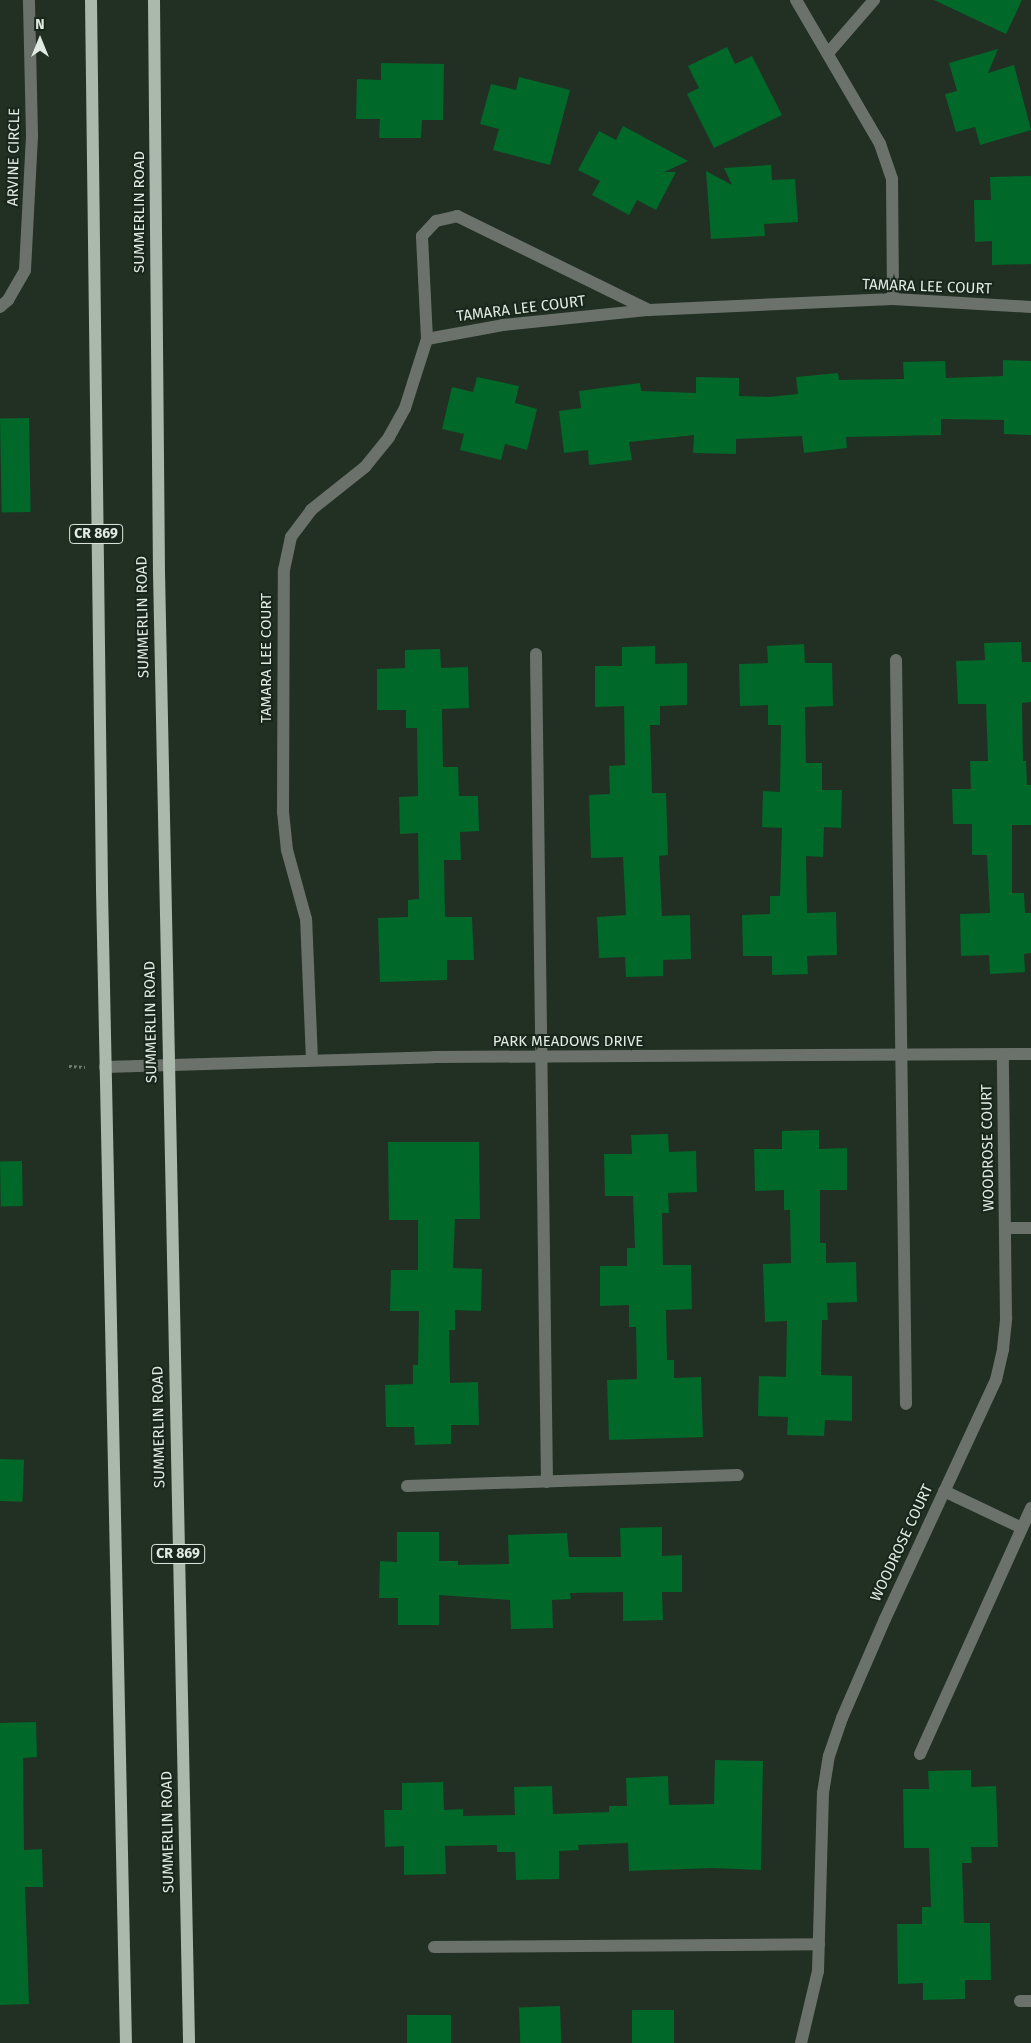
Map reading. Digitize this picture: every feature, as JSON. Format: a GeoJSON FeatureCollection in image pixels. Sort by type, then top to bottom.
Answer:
{"type":"FeatureCollection","features":[{"type":"Feature","properties":{"kind":"main road","name":"CR 869"},"geometry":{"type":"LineString","coordinates":[[91,0],[105,1067],[126,2043]]}},
{"type":"Feature","properties":{"kind":"main road","name":"SUMMERLIN ROAD"},"geometry":{"type":"LineString","coordinates":[[154,0],[158,562],[167,1066],[189,2043]]}},
{"type":"Feature","properties":{"kind":"street","name":"ARVINE CIRCLE"},"geometry":{"type":"LineString","coordinates":[[0,306],[8,300],[25,270],[32,135],[29,0]]}},
{"type":"Feature","properties":{"kind":"street"},"geometry":{"type":"LineString","coordinates":[[796,0],[829,52],[880,144],[892,179],[893,299]]}},
{"type":"Feature","properties":{"kind":"street"},"geometry":{"type":"LineString","coordinates":[[829,52],[874,0]]}},
{"type":"Feature","properties":{"kind":"street"},"geometry":{"type":"LineString","coordinates":[[427,339],[422,236],[436,221],[457,216],[650,310]]}},
{"type":"Feature","properties":{"kind":"street","name":"TAMARA LEE COURT"},"geometry":{"type":"LineString","coordinates":[[312,1060],[306,919],[287,850],[283,813],[284,570],[291,537],[311,510],[364,467],[389,437],[405,408],[427,339],[503,325],[650,310],[893,299],[1031,307]]}},
{"type":"Feature","properties":{"kind":"street"},"geometry":{"type":"LineString","coordinates":[[536,654],[547,1482]]}},
{"type":"Feature","properties":{"kind":"street"},"geometry":{"type":"LineString","coordinates":[[896,660],[899,1056],[906,1404]]}},
{"type":"Feature","properties":{"kind":"street","name":"WOODROSE COURT"},"geometry":{"type":"LineString","coordinates":[[804,2042],[818,1971],[823,1793],[829,1756],[857,1682],[996,1380],[1003,1349],[1005,1228],[1003,1054]]}},
{"type":"Feature","properties":{"kind":"street","name":"PARK MEADOWS DRIVE"},"geometry":{"type":"LineString","coordinates":[[105,1067],[312,1060],[1031,1054]]}},
{"type":"Feature","properties":{"kind":"street"},"geometry":{"type":"LineString","coordinates":[[1005,1228],[1031,1228]]}},
{"type":"Feature","properties":{"kind":"street"},"geometry":{"type":"LineString","coordinates":[[407,1486],[738,1475]]}},
{"type":"Feature","properties":{"kind":"street"},"geometry":{"type":"LineString","coordinates":[[944,1491],[1022,1528]]}},
{"type":"Feature","properties":{"kind":"street"},"geometry":{"type":"LineString","coordinates":[[920,1754],[1031,1508]]}},
{"type":"Feature","properties":{"kind":"street"},"geometry":{"type":"LineString","coordinates":[[434,1947],[818,1944]]}},
{"type":"Feature","properties":{"kind":"building"},"geometry":{"type":"Polygon","coordinates":[[[934,0],[1022,0],[1006,34],[934,0]]]}},
{"type":"Feature","properties":{"kind":"building"},"geometry":{"type":"Polygon","coordinates":[[[727,47],[735,64],[752,56],[782,115],[714,148],[687,94],[699,88],[688,66],[727,47]]]}},
{"type":"Feature","properties":{"kind":"building"},"geometry":{"type":"Polygon","coordinates":[[[998,49],[988,73],[1014,65],[1031,130],[980,145],[975,127],[956,132],[945,94],[957,91],[949,63],[998,49]]]}},
{"type":"Feature","properties":{"kind":"building"},"geometry":{"type":"Polygon","coordinates":[[[381,63],[444,64],[443,120],[422,120],[421,138],[379,138],[380,119],[356,119],[357,79],[381,80],[381,63]]]}},
{"type":"Feature","properties":{"kind":"building"},"geometry":{"type":"Polygon","coordinates":[[[519,77],[570,90],[550,165],[493,150],[499,129],[480,124],[491,84],[516,90],[519,77]]]}},
{"type":"Feature","properties":{"kind":"building"},"geometry":{"type":"Polygon","coordinates":[[[623,126],[688,161],[664,172],[676,172],[656,210],[637,200],[629,215],[592,195],[600,181],[578,170],[599,131],[616,140],[623,126]]]}},
{"type":"Feature","properties":{"kind":"building"},"geometry":{"type":"Polygon","coordinates":[[[771,165],[772,180],[795,179],[798,222],[764,224],[765,236],[711,239],[706,171],[732,185],[724,168],[771,165]]]}},
{"type":"Feature","properties":{"kind":"building"},"geometry":{"type":"Polygon","coordinates":[[[1031,176],[1031,264],[992,265],[992,241],[975,242],[974,200],[991,200],[990,177],[1031,176]]]}},
{"type":"Feature","properties":{"kind":"building"},"geometry":{"type":"Polygon","coordinates":[[[1003,360],[1031,361],[1031,435],[1004,434],[1004,420],[941,419],[941,435],[846,437],[847,448],[804,453],[802,436],[736,439],[736,454],[693,453],[694,435],[629,442],[632,460],[589,465],[588,450],[564,453],[559,411],[581,408],[579,391],[640,383],[641,391],[696,393],[696,377],[739,378],[739,396],[769,397],[798,394],[796,377],[838,373],[839,380],[904,379],[903,362],[945,361],[946,378],[1003,376],[1003,360]]]}},
{"type":"Feature","properties":{"kind":"building"},"geometry":{"type":"Polygon","coordinates":[[[477,377],[519,386],[515,403],[537,409],[527,450],[505,444],[501,460],[460,450],[464,434],[442,429],[452,387],[473,392],[477,377]]]}},
{"type":"Feature","properties":{"kind":"building"},"geometry":{"type":"Polygon","coordinates":[[[29,418],[31,512],[2,512],[0,419],[29,418]]]}},
{"type":"Feature","properties":{"kind":"building"},"geometry":{"type":"Polygon","coordinates":[[[1021,642],[1022,662],[1031,662],[1031,702],[1022,703],[1023,761],[1026,761],[1027,785],[1031,785],[1031,825],[1012,825],[1012,893],[1024,893],[1025,913],[1031,913],[1031,953],[1024,954],[1025,972],[990,974],[989,955],[961,956],[960,914],[990,913],[987,855],[972,855],[972,824],[953,824],[952,789],[971,789],[970,761],[988,761],[986,704],[958,704],[956,661],[985,660],[984,643],[1021,642]]]}},
{"type":"Feature","properties":{"kind":"building"},"geometry":{"type":"Polygon","coordinates":[[[804,644],[805,663],[832,663],[833,706],[805,707],[806,763],[822,763],[822,790],[842,790],[841,828],[824,827],[823,857],[806,856],[807,913],[836,912],[837,955],[807,956],[808,974],[772,975],[772,956],[743,956],[742,915],[770,914],[770,896],[780,896],[782,828],[762,827],[763,791],[780,792],[781,725],[768,725],[768,705],[740,706],[739,664],[768,663],[767,646],[804,644]]]}},
{"type":"Feature","properties":{"kind":"building"},"geometry":{"type":"Polygon","coordinates":[[[655,646],[655,664],[687,663],[687,705],[660,706],[660,725],[650,725],[652,793],[666,793],[668,855],[659,856],[662,916],[690,915],[691,959],[663,960],[663,976],[626,977],[625,957],[599,958],[597,917],[626,915],[623,857],[591,858],[589,795],[610,794],[609,766],[625,765],[624,706],[595,707],[595,666],[622,666],[622,647],[655,646]]]}},
{"type":"Feature","properties":{"kind":"building"},"geometry":{"type":"Polygon","coordinates":[[[440,649],[441,668],[468,667],[469,708],[442,709],[443,767],[458,767],[459,796],[478,796],[479,831],[460,832],[461,860],[444,860],[445,917],[472,917],[474,960],[447,960],[447,980],[380,982],[378,918],[408,917],[408,900],[419,899],[418,833],[400,834],[399,797],[418,796],[417,728],[406,728],[406,710],[377,710],[377,669],[405,668],[405,650],[440,649]]]}},
{"type":"Feature","properties":{"kind":"building"},"geometry":{"type":"Polygon","coordinates":[[[819,1130],[819,1149],[847,1148],[847,1190],[820,1190],[820,1243],[826,1243],[826,1263],[856,1262],[857,1302],[827,1303],[828,1320],[822,1320],[821,1375],[852,1376],[852,1421],[825,1420],[824,1436],[787,1435],[788,1417],[758,1416],[759,1376],[786,1377],[787,1321],[765,1322],[763,1264],[791,1263],[790,1210],[784,1210],[784,1190],[755,1191],[754,1149],[782,1149],[782,1131],[819,1130]]]}},
{"type":"Feature","properties":{"kind":"building"},"geometry":{"type":"Polygon","coordinates":[[[668,1134],[669,1152],[696,1151],[697,1192],[668,1193],[669,1213],[662,1213],[663,1265],[691,1265],[692,1309],[666,1310],[667,1360],[674,1360],[674,1378],[701,1377],[703,1437],[609,1440],[607,1380],[637,1379],[636,1327],[629,1327],[629,1305],[600,1306],[600,1266],[627,1266],[627,1248],[635,1248],[633,1196],[605,1196],[604,1154],[632,1154],[631,1135],[668,1134]]]}},
{"type":"Feature","properties":{"kind":"building"},"geometry":{"type":"Polygon","coordinates":[[[388,1142],[479,1142],[480,1219],[455,1219],[453,1268],[482,1269],[481,1311],[455,1310],[455,1330],[449,1330],[450,1383],[478,1382],[479,1425],[451,1425],[451,1444],[415,1445],[414,1427],[386,1427],[385,1385],[413,1384],[413,1365],[418,1365],[419,1311],[390,1311],[391,1270],[418,1270],[418,1220],[389,1220],[388,1142]]]}},
{"type":"Feature","properties":{"kind":"building"},"geometry":{"type":"Polygon","coordinates":[[[0,1161],[22,1161],[23,1206],[1,1206],[0,1161]]]}},
{"type":"Feature","properties":{"kind":"building"},"geometry":{"type":"Polygon","coordinates":[[[0,1459],[24,1460],[23,1502],[0,1501],[0,1459]]]}},
{"type":"Feature","properties":{"kind":"building"},"geometry":{"type":"Polygon","coordinates":[[[662,1527],[662,1556],[682,1555],[682,1592],[662,1592],[663,1620],[623,1621],[623,1592],[570,1593],[571,1599],[552,1600],[553,1628],[511,1629],[510,1600],[439,1595],[439,1625],[398,1625],[398,1598],[379,1598],[380,1561],[397,1562],[397,1532],[439,1532],[439,1561],[458,1561],[458,1565],[509,1564],[508,1535],[567,1533],[569,1557],[621,1557],[620,1528],[662,1527]]]}},
{"type":"Feature","properties":{"kind":"building"},"geometry":{"type":"Polygon","coordinates":[[[36,1722],[37,1757],[23,1758],[24,1850],[42,1849],[43,1887],[25,1887],[29,2004],[0,2005],[0,1723],[36,1722]]]}},
{"type":"Feature","properties":{"kind":"building"},"geometry":{"type":"Polygon","coordinates":[[[715,1760],[763,1761],[761,1870],[713,1868],[629,1871],[628,1843],[578,1845],[579,1850],[559,1851],[559,1879],[516,1880],[515,1852],[497,1852],[497,1845],[445,1846],[446,1874],[404,1875],[404,1846],[385,1847],[384,1810],[402,1810],[402,1783],[443,1782],[444,1810],[463,1809],[463,1816],[515,1815],[514,1787],[552,1786],[553,1814],[609,1812],[609,1806],[627,1806],[626,1778],[668,1776],[669,1805],[714,1804],[715,1760]]]}},
{"type":"Feature","properties":{"kind":"building"},"geometry":{"type":"Polygon","coordinates":[[[971,1770],[971,1787],[996,1786],[998,1847],[971,1847],[972,1863],[962,1863],[964,1923],[990,1923],[991,1980],[965,1980],[965,1999],[923,2000],[923,1983],[898,1984],[897,1924],[922,1924],[922,1907],[931,1907],[929,1848],[904,1848],[903,1789],[929,1789],[928,1771],[971,1770]]]}},
{"type":"Feature","properties":{"kind":"building"},"geometry":{"type":"Polygon","coordinates":[[[560,2006],[561,2043],[520,2043],[519,2007],[560,2006]]]}},
{"type":"Feature","properties":{"kind":"building"},"geometry":{"type":"Polygon","coordinates":[[[632,2010],[674,2010],[674,2043],[632,2043],[632,2010]]]}},
{"type":"Feature","properties":{"kind":"building"},"geometry":{"type":"Polygon","coordinates":[[[407,2015],[451,2015],[451,2043],[407,2043],[407,2015]]]}}]}
